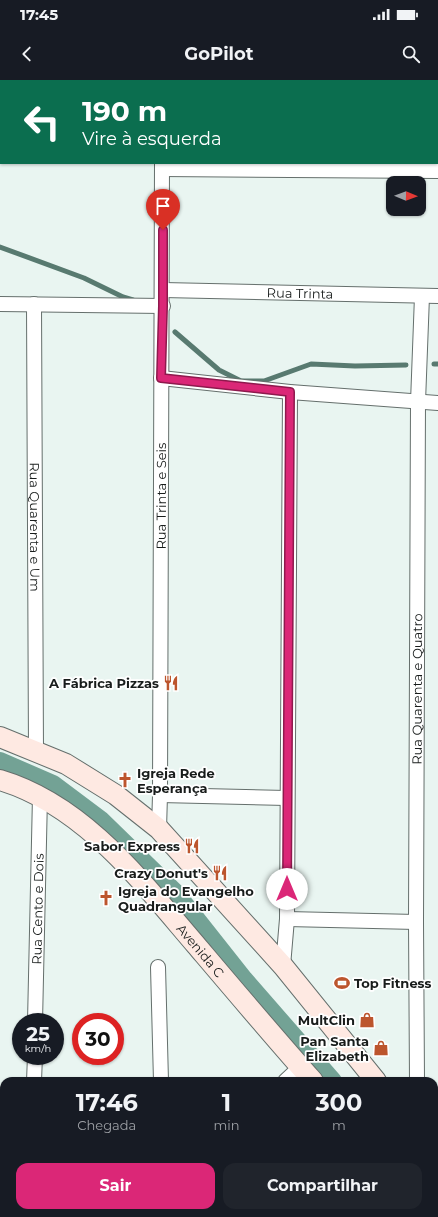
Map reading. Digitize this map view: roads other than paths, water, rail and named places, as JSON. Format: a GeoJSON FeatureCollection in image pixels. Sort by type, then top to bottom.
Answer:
{"type":"FeatureCollection","features":[{"type":"Feature","properties":{"kind":"main road"},"geometry":{"type":"LineString","coordinates":[[0,737],[66,764],[116,795],[158,829],[284,966],[373,1077]]}},
{"type":"Feature","properties":{"kind":"main road","name":"Avenida C"},"geometry":{"type":"LineString","coordinates":[[0,780],[23,787],[72,816],[120,858],[306,1074]]}},
{"type":"Feature","properties":{"kind":"street"},"geometry":{"type":"LineString","coordinates":[[162,166],[438,171]]}},
{"type":"Feature","properties":{"kind":"street","name":"Rua Trinta e Seis"},"geometry":{"type":"LineString","coordinates":[[158,829],[160,795],[161,378],[163,306],[162,166]]}},
{"type":"Feature","properties":{"kind":"street","name":"Rua Trinta"},"geometry":{"type":"LineString","coordinates":[[163,290],[438,296]]}},
{"type":"Feature","properties":{"kind":"street","name":"Rua Quarenta e Quatro"},"geometry":{"type":"LineString","coordinates":[[417,1077],[416,922],[418,402],[422,296]]}},
{"type":"Feature","properties":{"kind":"street"},"geometry":{"type":"LineString","coordinates":[[0,304],[163,306]]}},
{"type":"Feature","properties":{"kind":"street","name":"Rua Quarenta e Um"},"geometry":{"type":"LineString","coordinates":[[34,304],[36,751]]}},
{"type":"Feature","properties":{"kind":"street"},"geometry":{"type":"LineString","coordinates":[[161,378],[290,392],[438,403]]}},
{"type":"Feature","properties":{"kind":"street"},"geometry":{"type":"LineString","coordinates":[[284,966],[287,919],[286,798],[290,392]]}},
{"type":"Feature","properties":{"kind":"street"},"geometry":{"type":"LineString","coordinates":[[160,795],[286,798]]}},
{"type":"Feature","properties":{"kind":"street","name":"Rua Cento e Dois"},"geometry":{"type":"LineString","coordinates":[[36,1013],[40,796]]}},
{"type":"Feature","properties":{"kind":"street"},"geometry":{"type":"LineString","coordinates":[[287,919],[416,922]]}},
{"type":"Feature","properties":{"kind":"street"},"geometry":{"type":"LineString","coordinates":[[158,967],[161,1077]]}},
{"type":"Feature","properties":{"kind":"street"},"geometry":{"type":"LineString","coordinates":[[34,1077],[35,1065]]}},
{"type":"Feature","properties":{"kind":"waterway"},"geometry":{"type":"LineString","coordinates":[[0,247],[84,278],[123,297],[133,300]]}},
{"type":"Feature","properties":{"kind":"waterway"},"geometry":{"type":"LineString","coordinates":[[175,332],[219,370],[241,381],[264,381],[311,364],[355,366],[406,365]]}},
{"type":"Feature","properties":{"kind":"waterway"},"geometry":{"type":"LineString","coordinates":[[0,761],[53,784],[101,820],[176,893],[244,979],[330,1077]]}},
{"type":"Feature","properties":{"kind":"place","name":"A Fábrica Pizzas"},"geometry":{"type":"Point","coordinates":[171,683]}},
{"type":"Feature","properties":{"kind":"place","name":"Igreja Rede Esperança"},"geometry":{"type":"Point","coordinates":[125,780]}},
{"type":"Feature","properties":{"kind":"place","name":"Sabor Express"},"geometry":{"type":"Point","coordinates":[192,846]}},
{"type":"Feature","properties":{"kind":"place","name":"Crazy Donut's"},"geometry":{"type":"Point","coordinates":[220,873]}},
{"type":"Feature","properties":{"kind":"place","name":"Igreja do Evangelho Quadrangular"},"geometry":{"type":"Point","coordinates":[106,898]}},
{"type":"Feature","properties":{"kind":"place","name":"Top Fitness"},"geometry":{"type":"Point","coordinates":[342,983]}},
{"type":"Feature","properties":{"kind":"place","name":"MultClin"},"geometry":{"type":"Point","coordinates":[367,1020]}},
{"type":"Feature","properties":{"kind":"place","name":"Pan Santa Elizabeth"},"geometry":{"type":"Point","coordinates":[381,1048]}}]}
